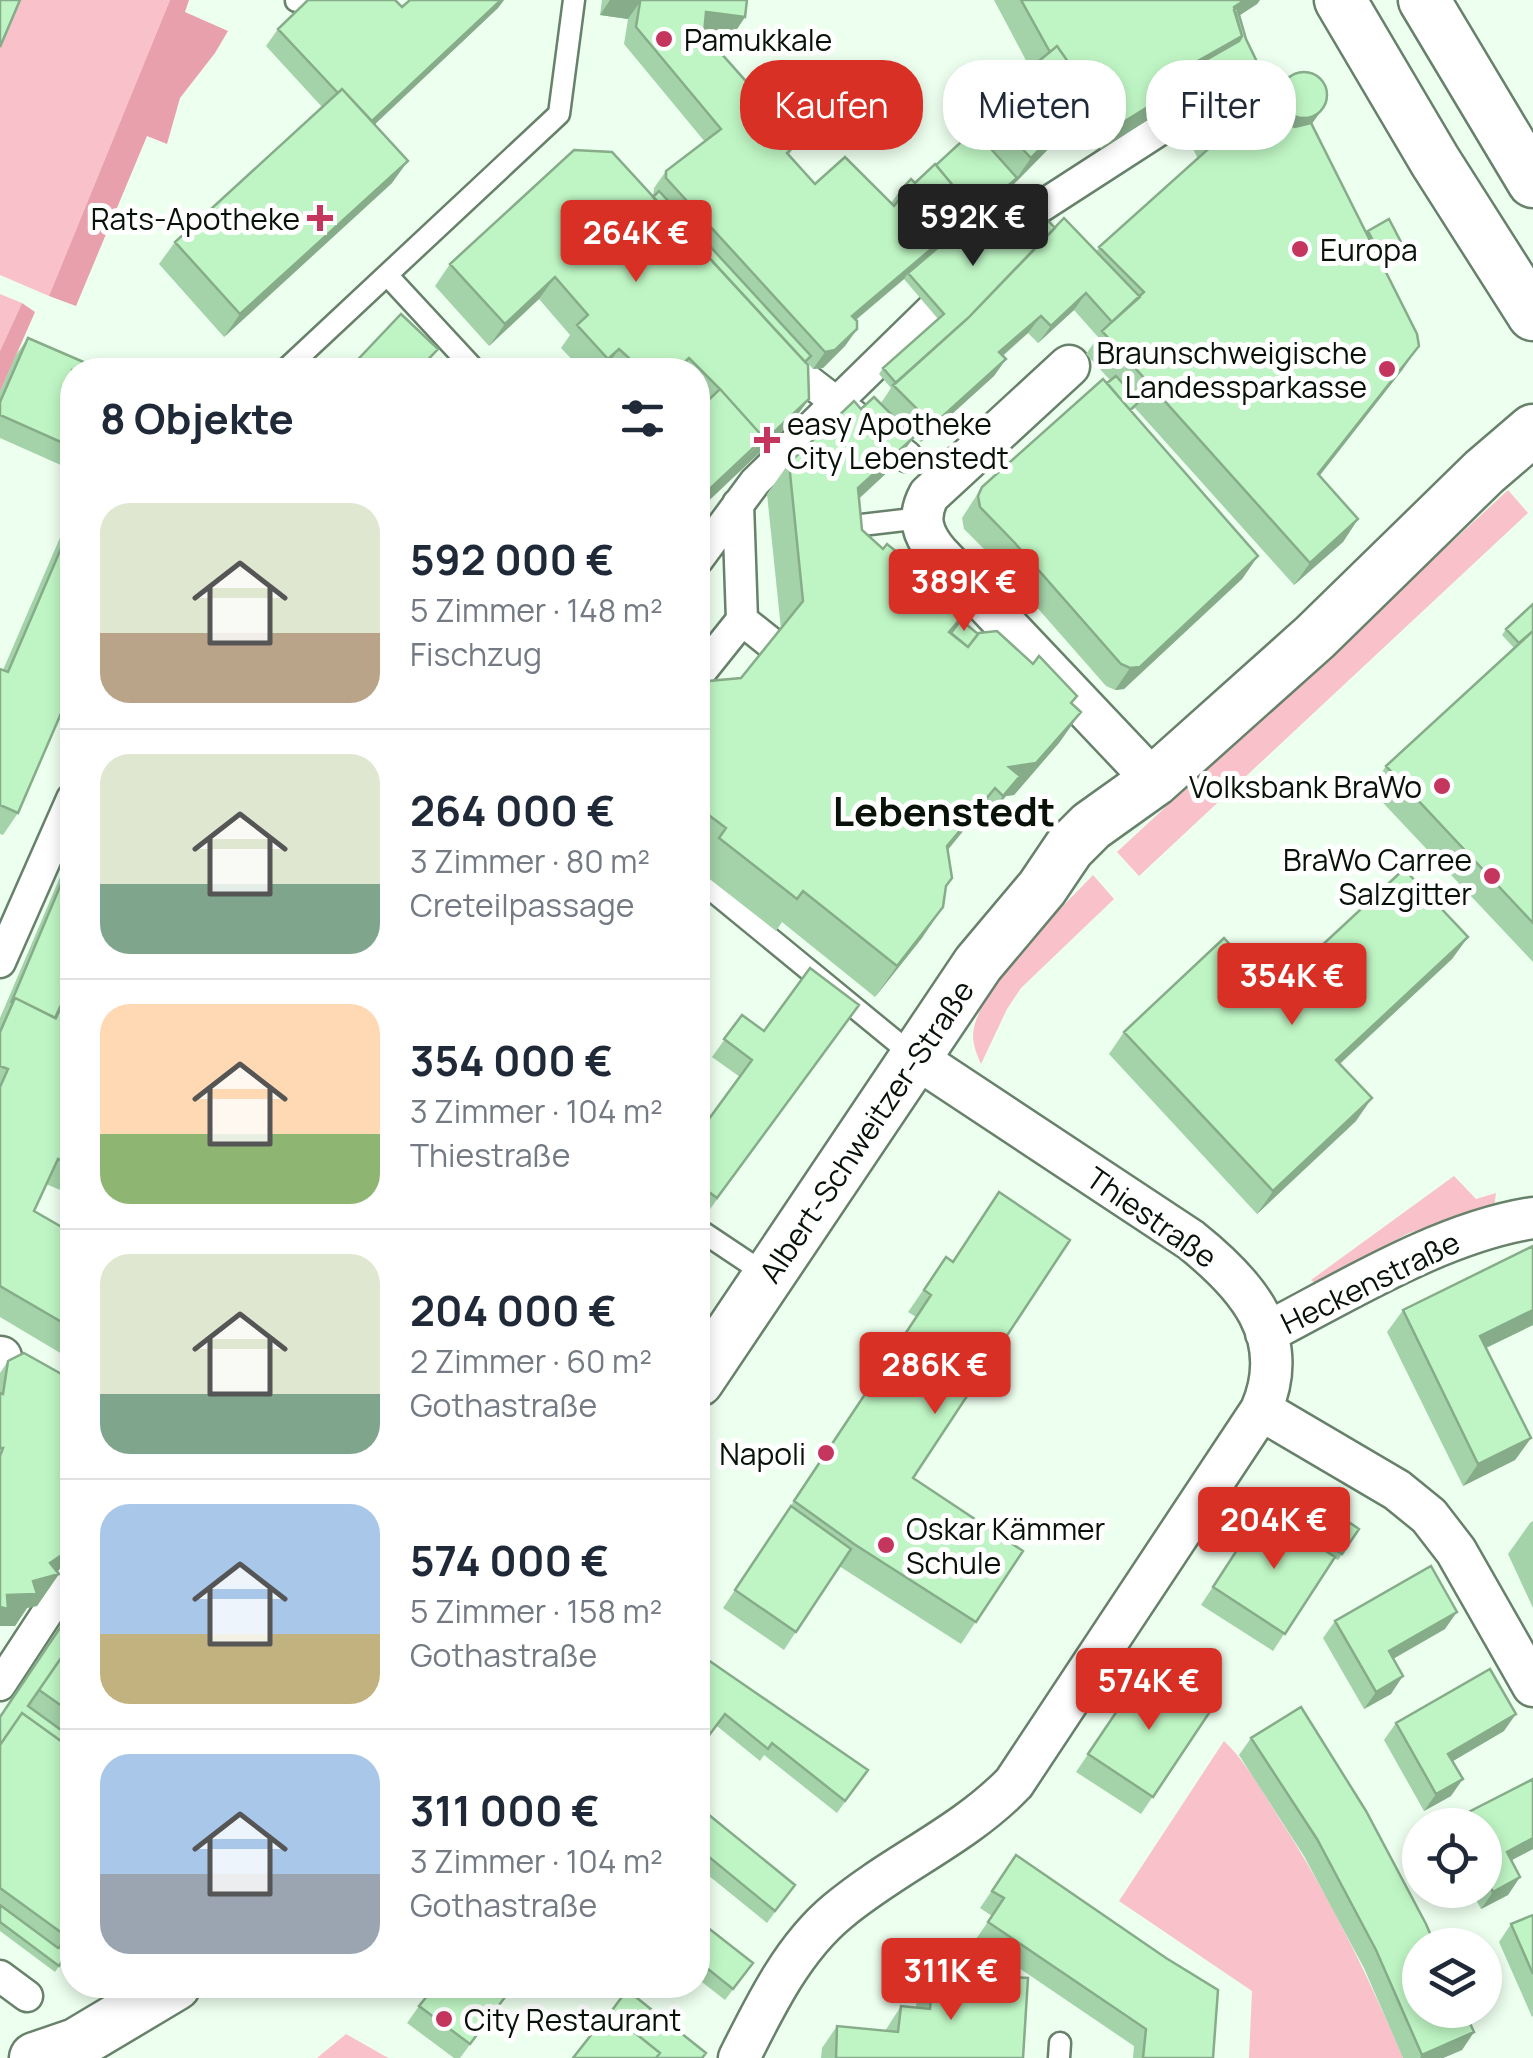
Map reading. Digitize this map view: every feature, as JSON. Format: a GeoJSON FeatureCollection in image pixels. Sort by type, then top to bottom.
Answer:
{"type":"FeatureCollection","features":[{"type":"Feature","properties":{"kind":"street"},"geometry":{"type":"LineString","coordinates":[[1340,0],[1435,161],[1533,315]]}},
{"type":"Feature","properties":{"kind":"street"},"geometry":{"type":"LineString","coordinates":[[1424,0],[1533,182]]}},
{"type":"Feature","properties":{"kind":"street"},"geometry":{"type":"LineString","coordinates":[[1031,213],[1146,139]]}},
{"type":"Feature","properties":{"kind":"street"},"geometry":{"type":"LineString","coordinates":[[710,542],[755,482],[931,310]]}},
{"type":"Feature","properties":{"kind":"street"},"geometry":{"type":"LineString","coordinates":[[1068,366],[929,494],[922,518],[926,537],[938,553],[1154,781]]}},
{"type":"Feature","properties":{"kind":"street"},"geometry":{"type":"LineString","coordinates":[[797,372],[906,456]]}},
{"type":"Feature","properties":{"kind":"street","name":"Albert-Schweitzer-Straße"},"geometry":{"type":"LineString","coordinates":[[710,1362],[978,964],[1042,888],[1082,862],[1154,781],[1315,637],[1533,430]]}},
{"type":"Feature","properties":{"kind":"street"},"geometry":{"type":"LineString","coordinates":[[710,659],[742,620],[738,504]]}},
{"type":"Feature","properties":{"kind":"street"},"geometry":{"type":"LineString","coordinates":[[742,620],[772,644]]}},
{"type":"Feature","properties":{"kind":"street"},"geometry":{"type":"LineString","coordinates":[[0,962],[60,827]]}},
{"type":"Feature","properties":{"kind":"street","name":"Thiestraße"},"geometry":{"type":"LineString","coordinates":[[916,1058],[1192,1240],[1224,1266],[1243,1288],[1266,1332],[1272,1369],[1270,1390],[1261,1410]]}},
{"type":"Feature","properties":{"kind":"street","name":"Heckenstraße"},"geometry":{"type":"LineString","coordinates":[[1266,1332],[1420,1254],[1481,1230],[1533,1218]]}},
{"type":"Feature","properties":{"kind":"street"},"geometry":{"type":"LineString","coordinates":[[739,2058],[790,1966],[835,1914],[863,1891],[963,1828],[1014,1783],[1261,1410],[1397,1490],[1428,1516],[1456,1551],[1533,1686]]}},
{"type":"Feature","properties":{"kind":"street"},"geometry":{"type":"LineString","coordinates":[[0,1685],[60,1593]]}},
{"type":"Feature","properties":{"kind":"street"},"geometry":{"type":"LineString","coordinates":[[0,1976],[27,1996]]}},
{"type":"Feature","properties":{"kind":"street"},"geometry":{"type":"LineString","coordinates":[[59,2054],[153,1998]]}},
{"type":"Feature","properties":{"kind":"lane"},"geometry":{"type":"LineString","coordinates":[[298,358],[559,114],[574,0]]}},
{"type":"Feature","properties":{"kind":"lane"},"geometry":{"type":"LineString","coordinates":[[388,274],[464,358]]}},
{"type":"Feature","properties":{"kind":"lane"},"geometry":{"type":"LineString","coordinates":[[853,526],[922,518]]}},
{"type":"Feature","properties":{"kind":"lane"},"geometry":{"type":"LineString","coordinates":[[710,889],[916,1058]]}},
{"type":"Feature","properties":{"kind":"lane"},"geometry":{"type":"LineString","coordinates":[[710,1237],[768,1276]]}},
{"type":"Feature","properties":{"kind":"shaded area"},"geometry":{"type":"Polygon","coordinates":[[[12,0],[170,0],[49,296],[0,275],[0,27],[12,0]]]}},
{"type":"Feature","properties":{"kind":"shaded area"},"geometry":{"type":"Polygon","coordinates":[[[170,0],[189,0],[185,12],[228,31],[180,98],[167,144],[147,136],[76,306],[49,296],[170,0]]]}},
{"type":"Feature","properties":{"kind":"shaded area"},"geometry":{"type":"Polygon","coordinates":[[[0,294],[22,303],[0,351],[0,294]]]}},
{"type":"Feature","properties":{"kind":"shaded area"},"geometry":{"type":"Polygon","coordinates":[[[22,303],[35,312],[0,392],[0,351],[22,303]]]}},
{"type":"Feature","properties":{"kind":"shaded area"},"geometry":{"type":"Polygon","coordinates":[[[1508,490],[1528,513],[1139,876],[1117,852],[1508,490]]]}},
{"type":"Feature","properties":{"kind":"shaded area"},"geometry":{"type":"Polygon","coordinates":[[[1093,875],[1114,899],[1021,988],[981,1064],[973,1035],[988,996],[1022,950],[1093,875]]]}},
{"type":"Feature","properties":{"kind":"shaded area"},"geometry":{"type":"Polygon","coordinates":[[[1454,1176],[1476,1199],[1496,1193],[1494,1208],[1409,1233],[1315,1283],[1311,1280],[1454,1176]]]}},
{"type":"Feature","properties":{"kind":"shaded area"},"geometry":{"type":"Polygon","coordinates":[[[1224,1741],[1251,1774],[1328,1900],[1403,2058],[1249,2058],[1252,1991],[1119,1901],[1224,1741]]]}},
{"type":"Feature","properties":{"kind":"shaded area"},"geometry":{"type":"Polygon","coordinates":[[[346,2034],[383,2055],[389,2058],[317,2058],[346,2034]]]}},
{"type":"Feature","properties":{"kind":"building"},"geometry":{"type":"Polygon","coordinates":[[[0,0],[20,0],[0,47],[0,0]]]}},
{"type":"Feature","properties":{"kind":"building"},"geometry":{"type":"Polygon","coordinates":[[[308,0],[395,0],[402,7],[410,0],[501,0],[372,121],[342,89],[338,93],[278,29],[308,0]]]}},
{"type":"Feature","properties":{"kind":"building"},"geometry":{"type":"Polygon","coordinates":[[[627,0],[747,0],[745,17],[706,12],[704,34],[740,74],[740,150],[790,150],[787,153],[815,184],[845,157],[894,206],[911,179],[915,183],[935,164],[975,212],[852,316],[857,329],[835,350],[825,352],[666,178],[666,171],[721,129],[636,27],[640,2],[627,0]]]}},
{"type":"Feature","properties":{"kind":"building"},"geometry":{"type":"Polygon","coordinates":[[[1021,0],[1245,0],[1234,7],[1242,36],[1200,60],[1146,60],[1146,108],[1126,120],[1126,60],[1067,60],[1057,46],[1050,52],[1021,0]]]}},
{"type":"Feature","properties":{"kind":"building"},"geometry":{"type":"Polygon","coordinates":[[[1237,8],[1256,60],[1206,60],[1242,36],[1234,10],[1237,8]]]}},
{"type":"Feature","properties":{"kind":"building"},"geometry":{"type":"Polygon","coordinates":[[[1057,46],[1067,60],[1040,60],[1057,46]]]}},
{"type":"Feature","properties":{"kind":"building"},"geometry":{"type":"Polygon","coordinates":[[[1296,73],[1313,73],[1326,86],[1326,104],[1321,112],[1313,117],[1296,117],[1296,73]]]}},
{"type":"Feature","properties":{"kind":"building"},"geometry":{"type":"Polygon","coordinates":[[[342,89],[408,161],[240,314],[175,242],[342,89]]]}},
{"type":"Feature","properties":{"kind":"building"},"geometry":{"type":"Polygon","coordinates":[[[1311,123],[1417,334],[1419,346],[1318,474],[1358,519],[1310,563],[1102,331],[1144,292],[1099,247],[1207,150],[1296,150],[1296,127],[1311,123]]]}},
{"type":"Feature","properties":{"kind":"building"},"geometry":{"type":"Polygon","coordinates":[[[574,150],[612,152],[808,365],[809,399],[758,447],[764,438],[710,379],[710,358],[629,358],[619,349],[607,358],[577,325],[588,315],[555,277],[505,324],[450,264],[574,150]]]}},
{"type":"Feature","properties":{"kind":"building"},"geometry":{"type":"Polygon","coordinates":[[[952,150],[992,150],[1017,178],[971,217],[975,212],[936,165],[952,150]]]}},
{"type":"Feature","properties":{"kind":"building"},"geometry":{"type":"Polygon","coordinates":[[[1013,184],[1055,228],[968,318],[896,383],[883,368],[944,314],[908,273],[1013,184]]]}},
{"type":"Feature","properties":{"kind":"building"},"geometry":{"type":"Polygon","coordinates":[[[659,191],[811,356],[805,362],[653,197],[659,191]]]}},
{"type":"Feature","properties":{"kind":"building"},"geometry":{"type":"Polygon","coordinates":[[[1064,218],[1140,297],[1112,322],[1086,293],[1051,326],[1041,316],[999,352],[1006,359],[933,425],[893,385],[968,318],[1064,218]]]}},
{"type":"Feature","properties":{"kind":"building"},"geometry":{"type":"Polygon","coordinates":[[[1389,219],[1401,242],[1380,254],[1368,231],[1389,219]]]}},
{"type":"Feature","properties":{"kind":"building"},"geometry":{"type":"Polygon","coordinates":[[[401,314],[438,349],[429,358],[359,358],[401,314]]]}},
{"type":"Feature","properties":{"kind":"building"},"geometry":{"type":"Polygon","coordinates":[[[28,338],[74,358],[60,358],[60,442],[0,415],[0,402],[28,338]]]}},
{"type":"Feature","properties":{"kind":"building"},"geometry":{"type":"Polygon","coordinates":[[[1116,376],[1139,402],[1130,410],[1107,383],[1116,376]]]}},
{"type":"Feature","properties":{"kind":"building"},"geometry":{"type":"Polygon","coordinates":[[[1103,379],[1258,556],[1140,667],[1121,664],[980,507],[978,496],[982,487],[1103,379]]]}},
{"type":"Feature","properties":{"kind":"building"},"geometry":{"type":"Polygon","coordinates":[[[720,389],[764,438],[710,489],[710,399],[720,389]]]}},
{"type":"Feature","properties":{"kind":"building"},"geometry":{"type":"Polygon","coordinates":[[[874,397],[914,437],[858,488],[862,530],[883,549],[887,544],[957,601],[961,618],[949,632],[968,647],[979,633],[997,631],[1033,664],[1039,656],[1077,696],[1071,703],[1081,712],[1036,763],[1009,767],[1020,776],[1003,796],[995,788],[947,846],[952,878],[946,886],[943,907],[897,966],[803,891],[797,899],[719,838],[726,828],[710,816],[710,681],[741,678],[803,601],[789,463],[854,401],[861,409],[874,397]]]}},
{"type":"Feature","properties":{"kind":"building"},"geometry":{"type":"Polygon","coordinates":[[[60,551],[60,716],[18,813],[0,805],[0,669],[8,672],[60,551]]]}},
{"type":"Feature","properties":{"kind":"building"},"geometry":{"type":"Polygon","coordinates":[[[1533,604],[1533,631],[1519,643],[1506,629],[1533,604]]]}},
{"type":"Feature","properties":{"kind":"building"},"geometry":{"type":"Polygon","coordinates":[[[961,620],[978,634],[968,647],[951,633],[961,620]]]}},
{"type":"Feature","properties":{"kind":"building","name":"BraWo Carree Salzgitter"},"geometry":{"type":"Polygon","coordinates":[[[1533,631],[1533,923],[1386,766],[1533,631]]]}},
{"type":"Feature","properties":{"kind":"building"},"geometry":{"type":"Polygon","coordinates":[[[1404,869],[1468,937],[1336,1060],[1372,1098],[1273,1191],[1124,1032],[1224,938],[1273,991],[1404,869]]]}},
{"type":"Feature","properties":{"kind":"building"},"geometry":{"type":"Polygon","coordinates":[[[60,887],[60,1007],[55,1018],[15,998],[11,1003],[60,887]]]}},
{"type":"Feature","properties":{"kind":"building"},"geometry":{"type":"Polygon","coordinates":[[[810,968],[859,1005],[717,1198],[710,1193],[710,1118],[752,1060],[724,1039],[742,1015],[764,1031],[810,968]]]}},
{"type":"Feature","properties":{"kind":"building"},"geometry":{"type":"Polygon","coordinates":[[[15,998],[56,1018],[60,1009],[60,1160],[34,1211],[60,1226],[60,1321],[0,1286],[0,1087],[8,1069],[0,1066],[0,1032],[15,998]]]}},
{"type":"Feature","properties":{"kind":"building"},"geometry":{"type":"Polygon","coordinates":[[[999,1192],[1070,1240],[913,1478],[1023,1551],[976,1622],[794,1501],[931,1295],[924,1290],[946,1257],[953,1262],[999,1192]]]}},
{"type":"Feature","properties":{"kind":"building"},"geometry":{"type":"Polygon","coordinates":[[[1533,1246],[1533,1310],[1480,1336],[1531,1438],[1478,1464],[1403,1310],[1533,1246]]]}},
{"type":"Feature","properties":{"kind":"building"},"geometry":{"type":"Polygon","coordinates":[[[24,1353],[60,1373],[60,1556],[50,1563],[59,1574],[33,1581],[37,1594],[7,1595],[8,1609],[0,1607],[0,1393],[3,1394],[8,1361],[24,1353]]]}},
{"type":"Feature","properties":{"kind":"building"},"geometry":{"type":"Polygon","coordinates":[[[1322,1504],[1359,1529],[1342,1554],[1305,1528],[1322,1504]]]}},
{"type":"Feature","properties":{"kind":"building"},"geometry":{"type":"Polygon","coordinates":[[[791,1506],[851,1549],[796,1632],[735,1590],[791,1506]]]}},
{"type":"Feature","properties":{"kind":"building"},"geometry":{"type":"Polygon","coordinates":[[[1263,1510],[1335,1557],[1285,1634],[1213,1587],[1263,1510]]]}},
{"type":"Feature","properties":{"kind":"building"},"geometry":{"type":"Polygon","coordinates":[[[1431,1566],[1457,1612],[1389,1651],[1403,1676],[1376,1692],[1335,1621],[1431,1566]]]}},
{"type":"Feature","properties":{"kind":"building"},"geometry":{"type":"Polygon","coordinates":[[[60,1628],[60,1659],[28,1706],[60,1729],[60,1740],[22,1713],[0,1745],[0,1717],[60,1628]]]}},
{"type":"Feature","properties":{"kind":"building"},"geometry":{"type":"Polygon","coordinates":[[[60,1659],[60,1705],[39,1690],[60,1659]]]}},
{"type":"Feature","properties":{"kind":"building"},"geometry":{"type":"Polygon","coordinates":[[[710,1661],[868,1770],[845,1801],[772,1743],[768,1749],[725,1714],[710,1734],[710,1661]]]}},
{"type":"Feature","properties":{"kind":"building"},"geometry":{"type":"Polygon","coordinates":[[[1146,1668],[1209,1713],[1153,1797],[1088,1754],[1146,1668]]]}},
{"type":"Feature","properties":{"kind":"building"},"geometry":{"type":"Polygon","coordinates":[[[1490,1669],[1516,1714],[1448,1754],[1463,1779],[1436,1794],[1396,1723],[1490,1669]]]}},
{"type":"Feature","properties":{"kind":"building"},"geometry":{"type":"Polygon","coordinates":[[[1301,1707],[1366,1811],[1402,1879],[1402,1908],[1418,1908],[1428,1928],[1402,1928],[1402,2009],[1376,1950],[1317,1839],[1251,1738],[1301,1707]]]}},
{"type":"Feature","properties":{"kind":"building"},"geometry":{"type":"Polygon","coordinates":[[[22,1713],[60,1740],[60,1932],[0,1888],[0,1745],[22,1713]]]}},
{"type":"Feature","properties":{"kind":"building"},"geometry":{"type":"Polygon","coordinates":[[[1533,1779],[1533,1838],[1507,1852],[1520,1877],[1502,1887],[1502,1808],[1476,1808],[1533,1779]]]}},
{"type":"Feature","properties":{"kind":"building"},"geometry":{"type":"Polygon","coordinates":[[[710,1816],[795,1885],[775,1911],[710,1858],[710,1816]]]}},
{"type":"Feature","properties":{"kind":"building"},"geometry":{"type":"Polygon","coordinates":[[[1016,1855],[1218,1990],[1213,2058],[1143,2058],[1146,2029],[988,1922],[1004,1898],[992,1891],[1016,1855]]]}},
{"type":"Feature","properties":{"kind":"building"},"geometry":{"type":"Polygon","coordinates":[[[0,1905],[60,1948],[59,1966],[0,1922],[0,1905]]]}},
{"type":"Feature","properties":{"kind":"building"},"geometry":{"type":"Polygon","coordinates":[[[1533,1915],[1533,1974],[1511,1924],[1533,1915]]]}},
{"type":"Feature","properties":{"kind":"building"},"geometry":{"type":"Polygon","coordinates":[[[710,1929],[753,1963],[733,1989],[710,1971],[710,1929]]]}},
{"type":"Feature","properties":{"kind":"building"},"geometry":{"type":"Polygon","coordinates":[[[933,1973],[1028,1978],[1023,2058],[836,2058],[837,2026],[898,2032],[901,2006],[930,2009],[933,1973]]]}},
{"type":"Feature","properties":{"kind":"building"},"geometry":{"type":"Polygon","coordinates":[[[425,1998],[504,1998],[470,2044],[419,2006],[425,1998]]]}},
{"type":"Feature","properties":{"kind":"building"},"geometry":{"type":"Polygon","coordinates":[[[621,1998],[637,1998],[706,2053],[702,2058],[656,2058],[660,2053],[610,2013],[621,1998]]]}},
{"type":"Feature","properties":{"kind":"building"},"geometry":{"type":"Polygon","coordinates":[[[609,2012],[660,2053],[656,2058],[573,2058],[609,2012]]]}},
{"type":"Feature","properties":{"kind":"building"},"geometry":{"type":"Polygon","coordinates":[[[1410,2028],[1472,2028],[1474,2032],[1422,2055],[1410,2028]]]}},
{"type":"Feature","properties":{"kind":"place","name":"Pamukkale"},"geometry":{"type":"Point","coordinates":[664,39]}},
{"type":"Feature","properties":{"kind":"place","name":"Rats-Apotheke"},"geometry":{"type":"Point","coordinates":[320,218]}},
{"type":"Feature","properties":{"kind":"place","name":"Europa"},"geometry":{"type":"Point","coordinates":[1300,249]}},
{"type":"Feature","properties":{"kind":"place","name":"Braunschweigische Landessparkasse"},"geometry":{"type":"Point","coordinates":[1387,369]}},
{"type":"Feature","properties":{"kind":"place","name":"easy Apotheke City Lebenstedt"},"geometry":{"type":"Point","coordinates":[767,440]}},
{"type":"Feature","properties":{"kind":"place","name":"Volksbank BraWo"},"geometry":{"type":"Point","coordinates":[1442,786]}},
{"type":"Feature","properties":{"kind":"place","name":"BraWo Carree Salzgitter"},"geometry":{"type":"Point","coordinates":[1492,876]}},
{"type":"Feature","properties":{"kind":"place","name":"Napoli"},"geometry":{"type":"Point","coordinates":[826,1453]}},
{"type":"Feature","properties":{"kind":"place","name":"Oskar Kämmer Schule"},"geometry":{"type":"Point","coordinates":[886,1545]}},
{"type":"Feature","properties":{"kind":"place","name":"City Restaurant"},"geometry":{"type":"Point","coordinates":[444,2019]}},
{"type":"Feature","properties":{"kind":"district","name":"Lebenstedt"},"geometry":{"type":"Point","coordinates":[944,810]}}]}
